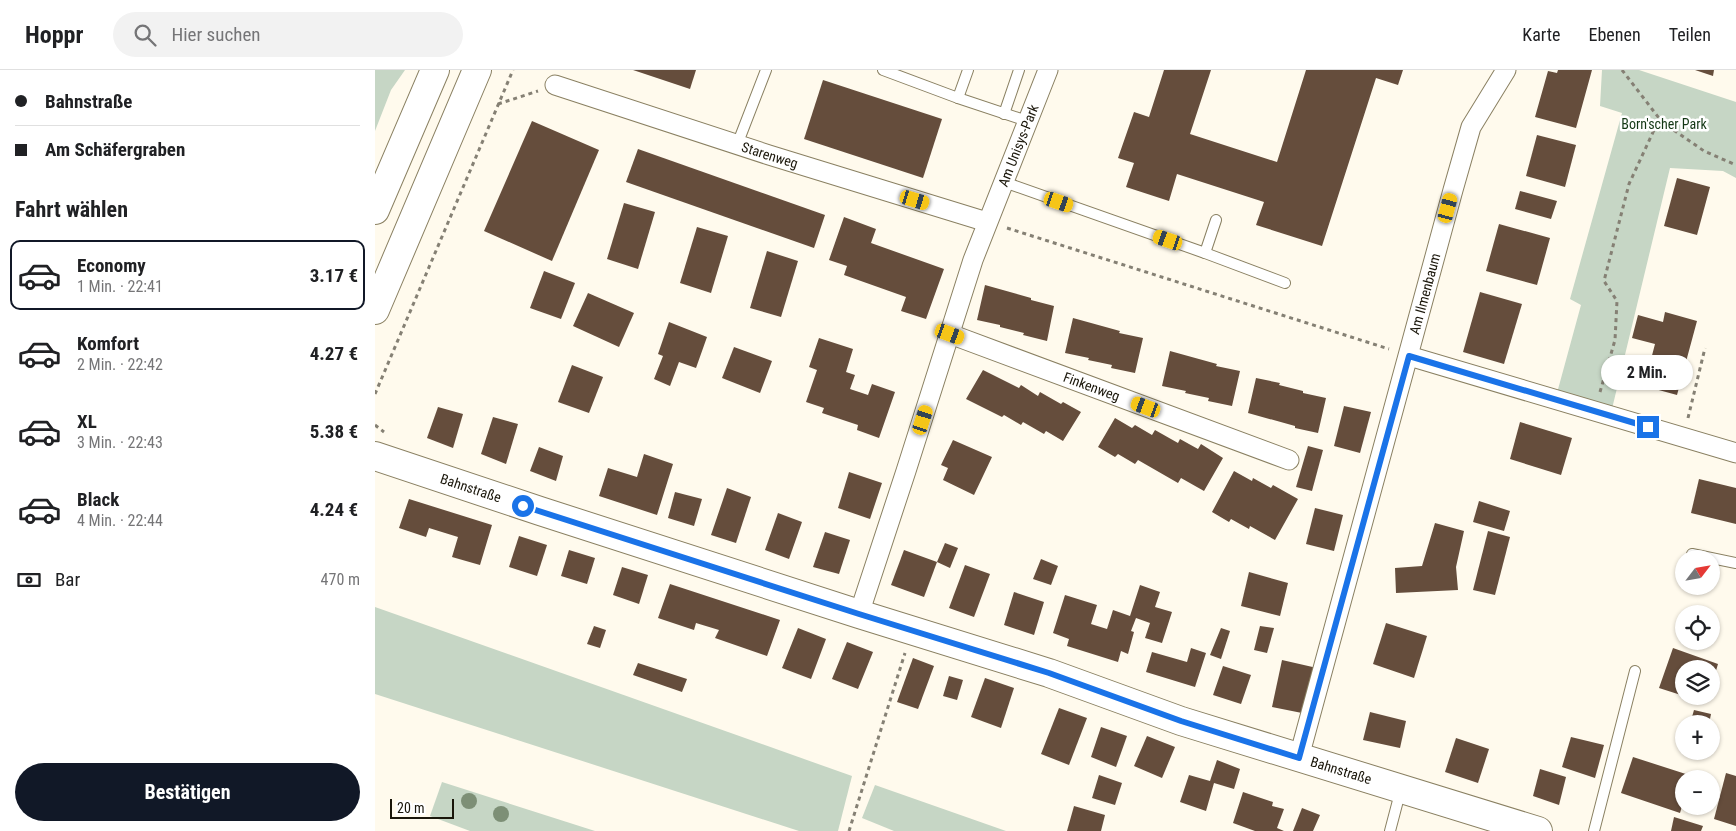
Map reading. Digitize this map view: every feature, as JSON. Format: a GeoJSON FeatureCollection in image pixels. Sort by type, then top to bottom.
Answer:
{"type":"FeatureCollection","features":[{"type":"Feature","properties":{"kind":"street"},"geometry":{"type":"LineString","coordinates":[[375,210],[435,70]]}},
{"type":"Feature","properties":{"kind":"street"},"geometry":{"type":"LineString","coordinates":[[375,310],[477,70]]}},
{"type":"Feature","properties":{"kind":"street","name":"Am Unisys-Park"},"geometry":{"type":"LineString","coordinates":[[987,222],[1047,70]]}},
{"type":"Feature","properties":{"kind":"street","name":"Am Ilmenbaum"},"geometry":{"type":"LineString","coordinates":[[1299,758],[1471,127],[1506,70]]}},
{"type":"Feature","properties":{"kind":"street","name":"Starenweg"},"geometry":{"type":"LineString","coordinates":[[555,85],[737,145],[987,222]]}},
{"type":"Feature","properties":{"kind":"street"},"geometry":{"type":"LineString","coordinates":[[859,614],[973,260],[987,222]]}},
{"type":"Feature","properties":{"kind":"street","name":"Finkenweg"},"geometry":{"type":"LineString","coordinates":[[950,334],[1289,460]]}},
{"type":"Feature","properties":{"kind":"street"},"geometry":{"type":"LineString","coordinates":[[1409,356],[1736,453]]}},
{"type":"Feature","properties":{"kind":"street","name":"Bahnstraße"},"geometry":{"type":"LineString","coordinates":[[375,456],[859,614],[1049,673],[1181,721],[1538,831]]}},
{"type":"Feature","properties":{"kind":"lane"},"geometry":{"type":"LineString","coordinates":[[737,145],[766,70]]}},
{"type":"Feature","properties":{"kind":"lane"},"geometry":{"type":"LineString","coordinates":[[883,70],[1027,121]]}},
{"type":"Feature","properties":{"kind":"lane"},"geometry":{"type":"LineString","coordinates":[[958,98],[968,70]]}},
{"type":"Feature","properties":{"kind":"lane"},"geometry":{"type":"LineString","coordinates":[[1004,114],[1019,70]]}},
{"type":"Feature","properties":{"kind":"lane"},"geometry":{"type":"LineString","coordinates":[[1004,182],[1285,283]]}},
{"type":"Feature","properties":{"kind":"lane"},"geometry":{"type":"LineString","coordinates":[[1205,253],[1216,220]]}},
{"type":"Feature","properties":{"kind":"lane"},"geometry":{"type":"LineString","coordinates":[[1720,560],[1736,563]]}},
{"type":"Feature","properties":{"kind":"lane"},"geometry":{"type":"LineString","coordinates":[[1594,831],[1635,671]]}},
{"type":"Feature","properties":{"kind":"lane"},"geometry":{"type":"LineString","coordinates":[[1391,831],[1401,788]]}},
{"type":"Feature","properties":{"kind":"path"},"geometry":{"type":"LineString","coordinates":[[375,394],[513,70]]}},
{"type":"Feature","properties":{"kind":"path"},"geometry":{"type":"LineString","coordinates":[[1622,70],[1662,122],[1704,151],[1736,165]]}},
{"type":"Feature","properties":{"kind":"path"},"geometry":{"type":"LineString","coordinates":[[498,105],[555,85]]}},
{"type":"Feature","properties":{"kind":"path"},"geometry":{"type":"LineString","coordinates":[[1595,411],[1615,340],[1617,301],[1604,281],[1629,184],[1654,130],[1662,122]]}},
{"type":"Feature","properties":{"kind":"path"},"geometry":{"type":"LineString","coordinates":[[987,222],[1409,356]]}},
{"type":"Feature","properties":{"kind":"path"},"geometry":{"type":"LineString","coordinates":[[1683,438],[1705,348]]}},
{"type":"Feature","properties":{"kind":"path"},"geometry":{"type":"LineString","coordinates":[[849,831],[912,630]]}},
{"type":"Feature","properties":{"kind":"green space"},"geometry":{"type":"Polygon","coordinates":[[[375,70],[405,70],[391,90],[375,131],[375,70]]]}},
{"type":"Feature","properties":{"kind":"green space","name":"Born'scher Park"},"geometry":{"type":"Polygon","coordinates":[[[1602,70],[1639,70],[1736,102],[1736,178],[1723,171],[1670,168],[1611,413],[1557,393],[1581,305],[1570,299],[1622,113],[1600,106],[1602,70]]]}},
{"type":"Feature","properties":{"kind":"green space"},"geometry":{"type":"Polygon","coordinates":[[[375,607],[852,776],[838,831],[799,831],[375,694],[375,607]]]}},
{"type":"Feature","properties":{"kind":"green space"},"geometry":{"type":"Polygon","coordinates":[[[442,782],[595,831],[470,831],[430,816],[442,782]]]}},
{"type":"Feature","properties":{"kind":"green space"},"geometry":{"type":"Polygon","coordinates":[[[875,785],[1006,831],[894,831],[862,818],[875,785]]]}},
{"type":"Feature","properties":{"kind":"building"},"geometry":{"type":"Polygon","coordinates":[[[633,70],[696,70],[690,89],[633,70]]]}},
{"type":"Feature","properties":{"kind":"building"},"geometry":{"type":"Polygon","coordinates":[[[1164,70],[1211,70],[1190,134],[1277,162],[1306,70],[1403,70],[1398,85],[1376,78],[1322,246],[1256,225],[1264,202],[1177,174],[1169,201],[1126,187],[1134,163],[1118,158],[1134,112],[1149,117],[1164,70]]]}},
{"type":"Feature","properties":{"kind":"building"},"geometry":{"type":"Polygon","coordinates":[[[1558,70],[1592,70],[1576,128],[1535,117],[1548,71],[1557,73],[1558,70]]]}},
{"type":"Feature","properties":{"kind":"building"},"geometry":{"type":"Polygon","coordinates":[[[1695,70],[1714,70],[1713,76],[1695,70]]]}},
{"type":"Feature","properties":{"kind":"building"},"geometry":{"type":"Polygon","coordinates":[[[823,80],[942,119],[923,178],[804,139],[823,80]]]}},
{"type":"Feature","properties":{"kind":"building"},"geometry":{"type":"Polygon","coordinates":[[[532,121],[599,150],[552,261],[484,231],[532,121]]]}},
{"type":"Feature","properties":{"kind":"building"},"geometry":{"type":"Polygon","coordinates":[[[1537,135],[1576,145],[1565,187],[1526,176],[1537,135]]]}},
{"type":"Feature","properties":{"kind":"building"},"geometry":{"type":"Polygon","coordinates":[[[638,149],[825,215],[814,248],[626,182],[638,149]]]}},
{"type":"Feature","properties":{"kind":"building"},"geometry":{"type":"Polygon","coordinates":[[[1677,178],[1710,187],[1697,235],[1664,226],[1677,178]]]}},
{"type":"Feature","properties":{"kind":"building"},"geometry":{"type":"Polygon","coordinates":[[[1520,191],[1557,201],[1551,219],[1515,209],[1520,191]]]}},
{"type":"Feature","properties":{"kind":"building"},"geometry":{"type":"Polygon","coordinates":[[[624,203],[655,212],[638,269],[607,259],[624,203]]]}},
{"type":"Feature","properties":{"kind":"building"},"geometry":{"type":"Polygon","coordinates":[[[844,217],[876,229],[871,243],[944,269],[926,319],[901,311],[906,297],[844,275],[847,266],[829,260],[844,217]]]}},
{"type":"Feature","properties":{"kind":"building"},"geometry":{"type":"Polygon","coordinates":[[[1499,224],[1550,238],[1537,285],[1486,271],[1499,224]]]}},
{"type":"Feature","properties":{"kind":"building"},"geometry":{"type":"Polygon","coordinates":[[[697,227],[728,236],[711,293],[680,283],[697,227]]]}},
{"type":"Feature","properties":{"kind":"building"},"geometry":{"type":"Polygon","coordinates":[[[767,251],[798,261],[781,317],[750,308],[767,251]]]}},
{"type":"Feature","properties":{"kind":"building"},"geometry":{"type":"Polygon","coordinates":[[[544,271],[575,283],[561,319],[530,308],[544,271]]]}},
{"type":"Feature","properties":{"kind":"building"},"geometry":{"type":"Polygon","coordinates":[[[985,285],[1054,306],[1047,341],[1023,335],[1024,333],[1000,327],[1000,325],[977,320],[985,285]]]}},
{"type":"Feature","properties":{"kind":"building"},"geometry":{"type":"Polygon","coordinates":[[[1480,292],[1522,304],[1504,364],[1463,352],[1480,292]]]}},
{"type":"Feature","properties":{"kind":"building"},"geometry":{"type":"Polygon","coordinates":[[[588,293],[634,313],[619,347],[573,326],[588,293]]]}},
{"type":"Feature","properties":{"kind":"building"},"geometry":{"type":"Polygon","coordinates":[[[1665,312],[1697,321],[1677,395],[1644,386],[1655,344],[1632,338],[1638,315],[1663,322],[1665,312]]]}},
{"type":"Feature","properties":{"kind":"building"},"geometry":{"type":"Polygon","coordinates":[[[1073,318],[1120,331],[1119,333],[1143,338],[1135,373],[1111,368],[1112,365],[1088,360],[1089,358],[1065,353],[1073,318]]]}},
{"type":"Feature","properties":{"kind":"building"},"geometry":{"type":"Polygon","coordinates":[[[669,322],[707,337],[696,368],[679,362],[670,386],[654,379],[663,356],[658,354],[669,322]]]}},
{"type":"Feature","properties":{"kind":"building"},"geometry":{"type":"Polygon","coordinates":[[[819,338],[853,349],[846,372],[855,375],[850,389],[868,395],[872,384],[895,392],[879,438],[857,430],[858,425],[822,413],[824,408],[806,402],[817,370],[809,367],[819,338]]]}},
{"type":"Feature","properties":{"kind":"building"},"geometry":{"type":"Polygon","coordinates":[[[734,347],[772,361],[760,393],[722,378],[734,347]]]}},
{"type":"Feature","properties":{"kind":"building"},"geometry":{"type":"Polygon","coordinates":[[[1170,351],[1217,364],[1216,366],[1240,371],[1232,406],[1208,401],[1209,398],[1185,393],[1186,391],[1162,386],[1170,351]]]}},
{"type":"Feature","properties":{"kind":"building"},"geometry":{"type":"Polygon","coordinates":[[[572,365],[603,377],[589,413],[558,402],[572,365]]]}},
{"type":"Feature","properties":{"kind":"building"},"geometry":{"type":"Polygon","coordinates":[[[983,370],[1019,388],[1021,385],[1038,396],[1040,392],[1061,404],[1063,402],[1081,412],[1063,441],[1046,431],[1044,434],[1023,422],[1021,425],[1004,415],[1002,417],[966,399],[983,370]]]}},
{"type":"Feature","properties":{"kind":"building"},"geometry":{"type":"Polygon","coordinates":[[[1256,378],[1280,383],[1279,385],[1303,391],[1303,393],[1326,398],[1318,433],[1295,428],[1295,426],[1248,413],[1256,378]]]}},
{"type":"Feature","properties":{"kind":"building"},"geometry":{"type":"Polygon","coordinates":[[[1344,406],[1371,412],[1360,453],[1334,446],[1344,406]]]}},
{"type":"Feature","properties":{"kind":"building"},"geometry":{"type":"Polygon","coordinates":[[[438,407],[463,414],[453,448],[427,438],[438,407]]]}},
{"type":"Feature","properties":{"kind":"building"},"geometry":{"type":"Polygon","coordinates":[[[493,417],[518,424],[506,464],[481,454],[493,417]]]}},
{"type":"Feature","properties":{"kind":"building"},"geometry":{"type":"Polygon","coordinates":[[[1115,418],[1132,428],[1135,425],[1152,435],[1155,430],[1178,443],[1180,439],[1198,449],[1201,444],[1223,458],[1204,491],[1181,478],[1178,483],[1138,460],[1135,464],[1118,454],[1115,457],[1098,447],[1115,418]]]}},
{"type":"Feature","properties":{"kind":"building"},"geometry":{"type":"Polygon","coordinates":[[[1520,422],[1572,438],[1561,475],[1510,459],[1520,422]]]}},
{"type":"Feature","properties":{"kind":"building"},"geometry":{"type":"Polygon","coordinates":[[[953,440],[992,457],[974,495],[943,480],[948,468],[941,465],[953,440]]]}},
{"type":"Feature","properties":{"kind":"building"},"geometry":{"type":"Polygon","coordinates":[[[1308,446],[1323,450],[1312,491],[1296,487],[1308,446]]]}},
{"type":"Feature","properties":{"kind":"building"},"geometry":{"type":"Polygon","coordinates":[[[539,447],[563,456],[556,481],[530,471],[539,447]]]}},
{"type":"Feature","properties":{"kind":"building"},"geometry":{"type":"Polygon","coordinates":[[[644,454],[673,464],[657,515],[599,496],[608,468],[637,477],[644,454]]]}},
{"type":"Feature","properties":{"kind":"building"},"geometry":{"type":"Polygon","coordinates":[[[1234,471],[1252,481],[1253,478],[1271,488],[1273,485],[1298,499],[1275,540],[1250,526],[1249,529],[1231,519],[1229,522],[1212,512],[1234,471]]]}},
{"type":"Feature","properties":{"kind":"building"},"geometry":{"type":"Polygon","coordinates":[[[849,472],[882,483],[870,519],[838,508],[849,472]]]}},
{"type":"Feature","properties":{"kind":"building"},"geometry":{"type":"Polygon","coordinates":[[[1699,479],[1736,488],[1736,524],[1691,513],[1699,479]]]}},
{"type":"Feature","properties":{"kind":"building"},"geometry":{"type":"Polygon","coordinates":[[[727,488],[751,497],[736,543],[711,535],[727,488]]]}},
{"type":"Feature","properties":{"kind":"building"},"geometry":{"type":"Polygon","coordinates":[[[675,492],[702,499],[694,526],[668,518],[675,492]]]}},
{"type":"Feature","properties":{"kind":"building"},"geometry":{"type":"Polygon","coordinates":[[[409,499],[492,525],[480,565],[452,557],[458,537],[429,528],[426,537],[399,528],[409,499]]]}},
{"type":"Feature","properties":{"kind":"building"},"geometry":{"type":"Polygon","coordinates":[[[1479,501],[1510,511],[1504,531],[1473,522],[1479,501]]]}},
{"type":"Feature","properties":{"kind":"building"},"geometry":{"type":"Polygon","coordinates":[[[1315,508],[1343,515],[1334,551],[1306,544],[1315,508]]]}},
{"type":"Feature","properties":{"kind":"building"},"geometry":{"type":"Polygon","coordinates":[[[778,513],[802,522],[789,559],[765,550],[778,513]]]}},
{"type":"Feature","properties":{"kind":"building"},"geometry":{"type":"Polygon","coordinates":[[[1435,523],[1464,531],[1456,567],[1458,590],[1396,593],[1395,568],[1422,566],[1435,523]]]}},
{"type":"Feature","properties":{"kind":"building"},"geometry":{"type":"Polygon","coordinates":[[[1488,531],[1510,537],[1495,595],[1473,590],[1488,531]]]}},
{"type":"Feature","properties":{"kind":"building"},"geometry":{"type":"Polygon","coordinates":[[[825,532],[850,540],[839,574],[813,567],[825,532]]]}},
{"type":"Feature","properties":{"kind":"building"},"geometry":{"type":"Polygon","coordinates":[[[519,536],[547,545],[537,576],[509,567],[519,536]]]}},
{"type":"Feature","properties":{"kind":"building"},"geometry":{"type":"Polygon","coordinates":[[[945,543],[958,548],[950,568],[937,562],[945,543]]]}},
{"type":"Feature","properties":{"kind":"building"},"geometry":{"type":"Polygon","coordinates":[[[569,550],[595,558],[587,584],[561,576],[569,550]]]}},
{"type":"Feature","properties":{"kind":"building"},"geometry":{"type":"Polygon","coordinates":[[[904,550],[937,562],[924,597],[891,585],[904,550]]]}},
{"type":"Feature","properties":{"kind":"building"},"geometry":{"type":"Polygon","coordinates":[[[1041,559],[1058,566],[1051,585],[1033,579],[1041,559]]]}},
{"type":"Feature","properties":{"kind":"building"},"geometry":{"type":"Polygon","coordinates":[[[965,565],[990,574],[974,617],[949,608],[965,565]]]}},
{"type":"Feature","properties":{"kind":"building"},"geometry":{"type":"Polygon","coordinates":[[[622,567],[648,575],[639,604],[613,595],[622,567]]]}},
{"type":"Feature","properties":{"kind":"building"},"geometry":{"type":"Polygon","coordinates":[[[1249,572],[1288,583],[1280,616],[1241,606],[1249,572]]]}},
{"type":"Feature","properties":{"kind":"building"},"geometry":{"type":"Polygon","coordinates":[[[670,584],[780,620],[767,656],[715,638],[719,630],[696,623],[694,630],[658,618],[670,584]]]}},
{"type":"Feature","properties":{"kind":"building"},"geometry":{"type":"Polygon","coordinates":[[[1140,585],[1160,592],[1155,607],[1172,612],[1162,643],[1145,638],[1150,623],[1136,618],[1131,631],[1134,632],[1128,654],[1121,651],[1118,662],[1067,646],[1069,639],[1053,633],[1065,595],[1097,605],[1091,624],[1107,629],[1113,610],[1130,616],[1140,585]]]}},
{"type":"Feature","properties":{"kind":"building"},"geometry":{"type":"Polygon","coordinates":[[[1014,592],[1044,602],[1034,635],[1004,625],[1014,592]]]}},
{"type":"Feature","properties":{"kind":"building"},"geometry":{"type":"Polygon","coordinates":[[[1386,623],[1427,636],[1414,678],[1373,664],[1386,623]]]}},
{"type":"Feature","properties":{"kind":"building"},"geometry":{"type":"Polygon","coordinates":[[[594,626],[606,630],[600,648],[587,644],[594,626]]]}},
{"type":"Feature","properties":{"kind":"building"},"geometry":{"type":"Polygon","coordinates":[[[1260,626],[1274,628],[1267,653],[1254,650],[1260,626]]]}},
{"type":"Feature","properties":{"kind":"building"},"geometry":{"type":"Polygon","coordinates":[[[798,628],[826,639],[811,679],[782,668],[798,628]]]}},
{"type":"Feature","properties":{"kind":"building"},"geometry":{"type":"Polygon","coordinates":[[[1221,628],[1230,631],[1221,659],[1210,655],[1221,628]]]}},
{"type":"Feature","properties":{"kind":"building"},"geometry":{"type":"Polygon","coordinates":[[[847,642],[873,652],[858,689],[832,679],[847,642]]]}},
{"type":"Feature","properties":{"kind":"building"},"geometry":{"type":"Polygon","coordinates":[[[1191,648],[1206,653],[1195,687],[1146,672],[1152,652],[1187,662],[1191,648]]]}},
{"type":"Feature","properties":{"kind":"building"},"geometry":{"type":"Polygon","coordinates":[[[1673,648],[1707,660],[1675,660],[1675,693],[1659,688],[1673,648]]]}},
{"type":"Feature","properties":{"kind":"building"},"geometry":{"type":"Polygon","coordinates":[[[913,658],[934,666],[918,709],[897,702],[913,658]]]}},
{"type":"Feature","properties":{"kind":"building"},"geometry":{"type":"Polygon","coordinates":[[[1282,660],[1317,668],[1307,714],[1272,707],[1282,660]]]}},
{"type":"Feature","properties":{"kind":"building"},"geometry":{"type":"Polygon","coordinates":[[[638,663],[687,679],[682,692],[633,675],[638,663]]]}},
{"type":"Feature","properties":{"kind":"building"},"geometry":{"type":"Polygon","coordinates":[[[1223,666],[1251,675],[1241,704],[1213,695],[1223,666]]]}},
{"type":"Feature","properties":{"kind":"building"},"geometry":{"type":"Polygon","coordinates":[[[949,676],[963,680],[957,700],[943,696],[949,676]]]}},
{"type":"Feature","properties":{"kind":"building"},"geometry":{"type":"Polygon","coordinates":[[[985,678],[1014,688],[1001,728],[971,717],[985,678]]]}},
{"type":"Feature","properties":{"kind":"building"},"geometry":{"type":"Polygon","coordinates":[[[1059,708],[1087,718],[1069,765],[1041,754],[1059,708]]]}},
{"type":"Feature","properties":{"kind":"building"},"geometry":{"type":"Polygon","coordinates":[[[1694,710],[1711,714],[1711,715],[1693,715],[1694,710]]]}},
{"type":"Feature","properties":{"kind":"building"},"geometry":{"type":"Polygon","coordinates":[[[1370,712],[1406,721],[1400,748],[1363,740],[1370,712]]]}},
{"type":"Feature","properties":{"kind":"building"},"geometry":{"type":"Polygon","coordinates":[[[1101,727],[1127,736],[1116,767],[1091,757],[1101,727]]]}},
{"type":"Feature","properties":{"kind":"building"},"geometry":{"type":"Polygon","coordinates":[[[1147,736],[1175,747],[1162,778],[1134,766],[1147,736]]]}},
{"type":"Feature","properties":{"kind":"building"},"geometry":{"type":"Polygon","coordinates":[[[1571,737],[1604,745],[1595,778],[1562,767],[1571,737]]]}},
{"type":"Feature","properties":{"kind":"building"},"geometry":{"type":"Polygon","coordinates":[[[1456,738],[1489,749],[1478,783],[1445,772],[1456,738]]]}},
{"type":"Feature","properties":{"kind":"building"},"geometry":{"type":"Polygon","coordinates":[[[1633,757],[1675,771],[1675,811],[1621,793],[1633,757]]]}},
{"type":"Feature","properties":{"kind":"building"},"geometry":{"type":"Polygon","coordinates":[[[1217,760],[1240,769],[1234,789],[1214,783],[1206,811],[1180,802],[1189,775],[1210,781],[1217,760]]]}},
{"type":"Feature","properties":{"kind":"building"},"geometry":{"type":"Polygon","coordinates":[[[1540,769],[1566,777],[1559,805],[1533,796],[1540,769]]]}},
{"type":"Feature","properties":{"kind":"building"},"geometry":{"type":"Polygon","coordinates":[[[1726,773],[1736,776],[1736,826],[1714,819],[1715,815],[1720,815],[1720,796],[1726,773]]]}},
{"type":"Feature","properties":{"kind":"building"},"geometry":{"type":"Polygon","coordinates":[[[1099,775],[1122,783],[1115,805],[1092,798],[1099,775]]]}},
{"type":"Feature","properties":{"kind":"building"},"geometry":{"type":"Polygon","coordinates":[[[1243,792],[1273,802],[1272,806],[1284,809],[1277,828],[1284,831],[1255,831],[1233,823],[1243,792]]]}},
{"type":"Feature","properties":{"kind":"building"},"geometry":{"type":"Polygon","coordinates":[[[1074,806],[1105,815],[1101,831],[1067,831],[1074,806]]]}},
{"type":"Feature","properties":{"kind":"building"},"geometry":{"type":"Polygon","coordinates":[[[1302,808],[1320,815],[1313,831],[1293,831],[1302,808]]]}},
{"type":"Feature","properties":{"kind":"building"},"geometry":{"type":"Polygon","coordinates":[[[1674,817],[1703,826],[1701,831],[1671,831],[1674,817]]]}},
{"type":"Feature","properties":{"kind":"route"},"geometry":{"type":"LineString","coordinates":[[523,506],[1049,673],[1181,721],[1299,758],[1409,356],[1648,427]]}}]}
